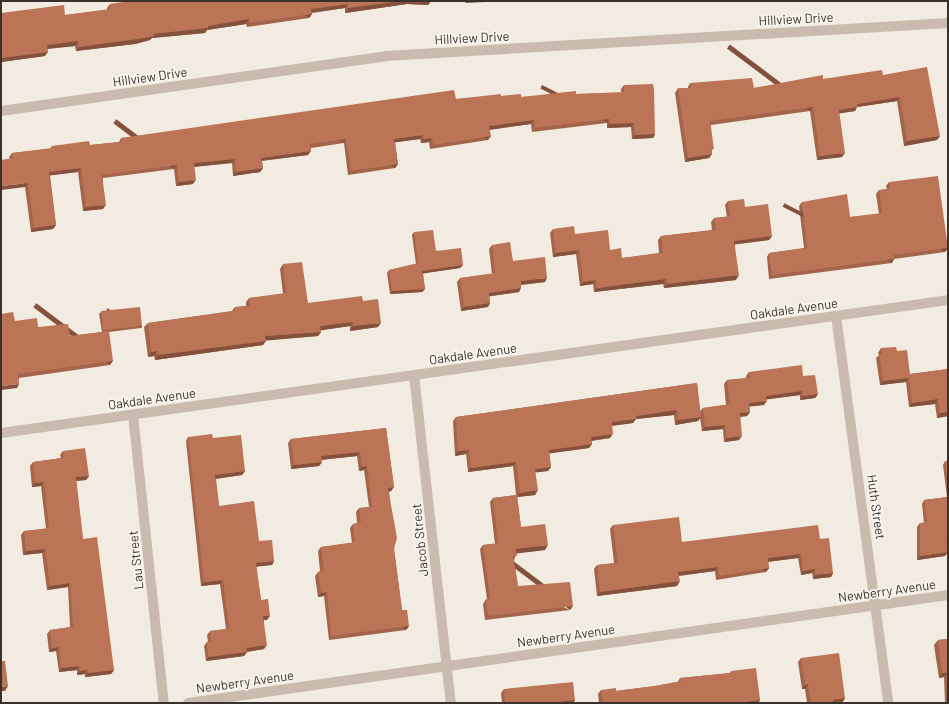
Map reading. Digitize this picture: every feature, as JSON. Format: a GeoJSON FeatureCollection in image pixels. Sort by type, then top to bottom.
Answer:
{"type":"FeatureCollection","features":[{"type":"Feature","properties":{"kind":"street","name":"Hillview Drive"},"geometry":{"type":"LineString","coordinates":[[1,111],[386,56],[948,23]]}},
{"type":"Feature","properties":{"kind":"street","name":"Oakdale Avenue"},"geometry":{"type":"LineString","coordinates":[[1,433],[948,300]]}},
{"type":"Feature","properties":{"kind":"street","name":"Huth Street"},"geometry":{"type":"LineString","coordinates":[[836,316],[888,703]]}},
{"type":"Feature","properties":{"kind":"street","name":"Jacob Street"},"geometry":{"type":"LineString","coordinates":[[414,375],[451,703]]}},
{"type":"Feature","properties":{"kind":"street","name":"Lau Street"},"geometry":{"type":"LineString","coordinates":[[133,415],[164,703]]}},
{"type":"Feature","properties":{"kind":"street","name":"Newberry Avenue"},"geometry":{"type":"LineString","coordinates":[[188,703],[948,595]]}},
{"type":"Feature","properties":{"kind":"building"},"geometry":{"type":"Polygon","coordinates":[[[129,1],[401,1],[348,8],[348,4],[311,9],[312,14],[250,23],[249,19],[208,26],[208,28],[153,34],[154,36],[138,39],[79,47],[78,41],[47,45],[48,52],[1,58],[1,13],[64,5],[65,15],[110,9],[110,4],[129,1]]]}},
{"type":"Feature","properties":{"kind":"building"},"geometry":{"type":"Polygon","coordinates":[[[927,67],[940,136],[907,141],[900,97],[857,104],[858,107],[839,110],[845,153],[820,156],[813,107],[710,121],[714,149],[711,150],[712,154],[688,158],[678,88],[691,88],[690,83],[752,78],[754,88],[823,75],[823,79],[882,70],[883,75],[927,67]]]}},
{"type":"Feature","properties":{"kind":"building"},"geometry":{"type":"Polygon","coordinates":[[[653,84],[655,134],[635,135],[634,123],[610,124],[609,119],[535,128],[534,120],[489,126],[491,136],[433,145],[432,138],[424,139],[423,135],[394,139],[398,164],[351,171],[346,139],[310,144],[311,151],[261,158],[263,168],[236,172],[235,159],[194,163],[196,180],[179,182],[177,165],[102,175],[106,205],[86,207],[81,168],[49,172],[56,225],[34,228],[28,183],[1,186],[1,160],[13,158],[12,153],[52,148],[52,146],[89,141],[90,145],[122,142],[121,138],[454,90],[456,99],[501,94],[501,96],[521,94],[521,97],[576,91],[576,94],[624,92],[624,85],[653,84]]]}},
{"type":"Feature","properties":{"kind":"building"},"geometry":{"type":"Polygon","coordinates":[[[938,176],[948,248],[894,255],[894,259],[772,275],[769,253],[807,248],[802,202],[847,194],[850,217],[882,213],[879,190],[890,189],[889,182],[938,176]]]}},
{"type":"Feature","properties":{"kind":"building"},"geometry":{"type":"Polygon","coordinates":[[[744,199],[745,207],[768,204],[772,236],[734,241],[739,275],[667,284],[666,279],[597,288],[596,280],[583,282],[579,250],[556,253],[553,229],[574,226],[575,234],[608,230],[610,250],[621,248],[622,258],[663,253],[661,236],[716,230],[714,218],[730,216],[728,201],[744,199]]]}},
{"type":"Feature","properties":{"kind":"building"},"geometry":{"type":"Polygon","coordinates":[[[433,230],[436,251],[461,248],[463,265],[422,271],[425,289],[392,291],[389,270],[418,263],[414,232],[433,230]]]}},
{"type":"Feature","properties":{"kind":"building"},"geometry":{"type":"Polygon","coordinates":[[[510,242],[513,261],[545,257],[547,278],[521,281],[521,288],[489,293],[490,303],[464,307],[460,278],[495,273],[492,245],[510,242]]]}},
{"type":"Feature","properties":{"kind":"building"},"geometry":{"type":"Polygon","coordinates":[[[302,262],[308,303],[362,296],[363,301],[378,299],[381,323],[353,326],[353,322],[320,326],[321,332],[265,336],[266,341],[158,355],[157,351],[151,352],[148,323],[235,311],[235,307],[250,306],[249,298],[286,293],[283,264],[302,262]]]}},
{"type":"Feature","properties":{"kind":"building"},"geometry":{"type":"Polygon","coordinates":[[[140,307],[142,326],[103,330],[101,311],[140,307]]]}},
{"type":"Feature","properties":{"kind":"building"},"geometry":{"type":"Polygon","coordinates":[[[13,312],[15,321],[37,318],[38,327],[68,324],[70,336],[109,331],[113,361],[18,374],[19,384],[1,386],[1,314],[13,312]]]}},
{"type":"Feature","properties":{"kind":"building"},"geometry":{"type":"Polygon","coordinates":[[[896,347],[897,351],[907,350],[910,374],[948,369],[948,412],[940,413],[938,399],[912,403],[909,378],[883,381],[879,354],[882,354],[881,348],[896,347]]]}},
{"type":"Feature","properties":{"kind":"building"},"geometry":{"type":"Polygon","coordinates":[[[802,365],[803,376],[815,375],[818,394],[803,396],[802,391],[766,396],[767,401],[749,403],[750,412],[740,413],[742,436],[727,438],[725,425],[705,427],[703,408],[730,404],[727,380],[750,378],[749,372],[802,365]]]}},
{"type":"Feature","properties":{"kind":"building"},"geometry":{"type":"Polygon","coordinates":[[[697,383],[701,417],[678,420],[677,410],[636,416],[636,419],[612,422],[613,434],[591,437],[592,444],[549,450],[551,467],[535,469],[538,490],[520,493],[516,462],[471,468],[469,450],[458,451],[456,417],[697,383]]]}},
{"type":"Feature","properties":{"kind":"building"},"geometry":{"type":"Polygon","coordinates":[[[386,428],[394,487],[388,488],[397,538],[394,549],[402,610],[407,610],[409,626],[331,636],[327,592],[321,593],[318,572],[324,571],[321,547],[355,542],[353,524],[361,522],[359,508],[372,507],[367,466],[362,467],[360,452],[321,456],[322,462],[294,465],[291,439],[386,428]]]}},
{"type":"Feature","properties":{"kind":"building"},"geometry":{"type":"Polygon","coordinates":[[[212,434],[213,438],[241,435],[245,471],[215,475],[219,506],[254,501],[259,541],[272,540],[274,561],[256,563],[261,600],[268,599],[270,616],[263,616],[267,645],[246,648],[247,652],[208,657],[207,642],[211,641],[210,631],[229,629],[223,580],[204,582],[188,437],[212,434]]]}},
{"type":"Feature","properties":{"kind":"building"},"geometry":{"type":"Polygon","coordinates":[[[85,448],[89,476],[76,477],[83,539],[97,537],[114,670],[88,673],[87,670],[80,671],[79,666],[61,668],[59,647],[52,648],[50,630],[73,627],[70,583],[50,586],[45,549],[26,551],[24,531],[49,528],[44,482],[35,483],[33,462],[64,458],[63,451],[85,448]]]}},
{"type":"Feature","properties":{"kind":"building"},"geometry":{"type":"Polygon","coordinates":[[[945,461],[948,461],[948,481],[945,461]]]}},
{"type":"Feature","properties":{"kind":"building"},"geometry":{"type":"Polygon","coordinates":[[[517,495],[521,527],[545,524],[548,545],[516,549],[517,556],[513,556],[518,586],[570,582],[573,606],[488,616],[486,599],[490,599],[483,545],[498,543],[493,498],[517,495]]]}},
{"type":"Feature","properties":{"kind":"building"},"geometry":{"type":"Polygon","coordinates":[[[948,497],[948,542],[946,542],[948,552],[920,556],[920,523],[927,522],[924,500],[948,497]]]}},
{"type":"Feature","properties":{"kind":"building"},"geometry":{"type":"Polygon","coordinates":[[[679,517],[682,542],[818,525],[820,539],[829,538],[833,573],[815,575],[815,569],[803,571],[801,554],[768,558],[769,568],[719,576],[718,567],[678,572],[680,581],[600,592],[597,565],[618,563],[613,525],[679,517]]]}},
{"type":"Feature","properties":{"kind":"building"},"geometry":{"type":"Polygon","coordinates":[[[948,639],[948,692],[947,673],[942,673],[938,640],[948,639]]]}},
{"type":"Feature","properties":{"kind":"building"},"geometry":{"type":"Polygon","coordinates":[[[839,653],[845,698],[833,700],[833,703],[811,703],[808,684],[805,685],[801,658],[839,653]]]}},
{"type":"Feature","properties":{"kind":"building"},"geometry":{"type":"Polygon","coordinates":[[[1,661],[5,661],[8,686],[1,687],[1,661]]]}},
{"type":"Feature","properties":{"kind":"building"},"geometry":{"type":"Polygon","coordinates":[[[756,668],[760,700],[738,703],[603,703],[601,690],[616,688],[616,691],[655,686],[681,681],[680,678],[732,673],[731,671],[756,668]]]}},
{"type":"Feature","properties":{"kind":"building"},"geometry":{"type":"Polygon","coordinates":[[[573,682],[575,700],[547,703],[505,703],[504,689],[573,682]]]}}]}
